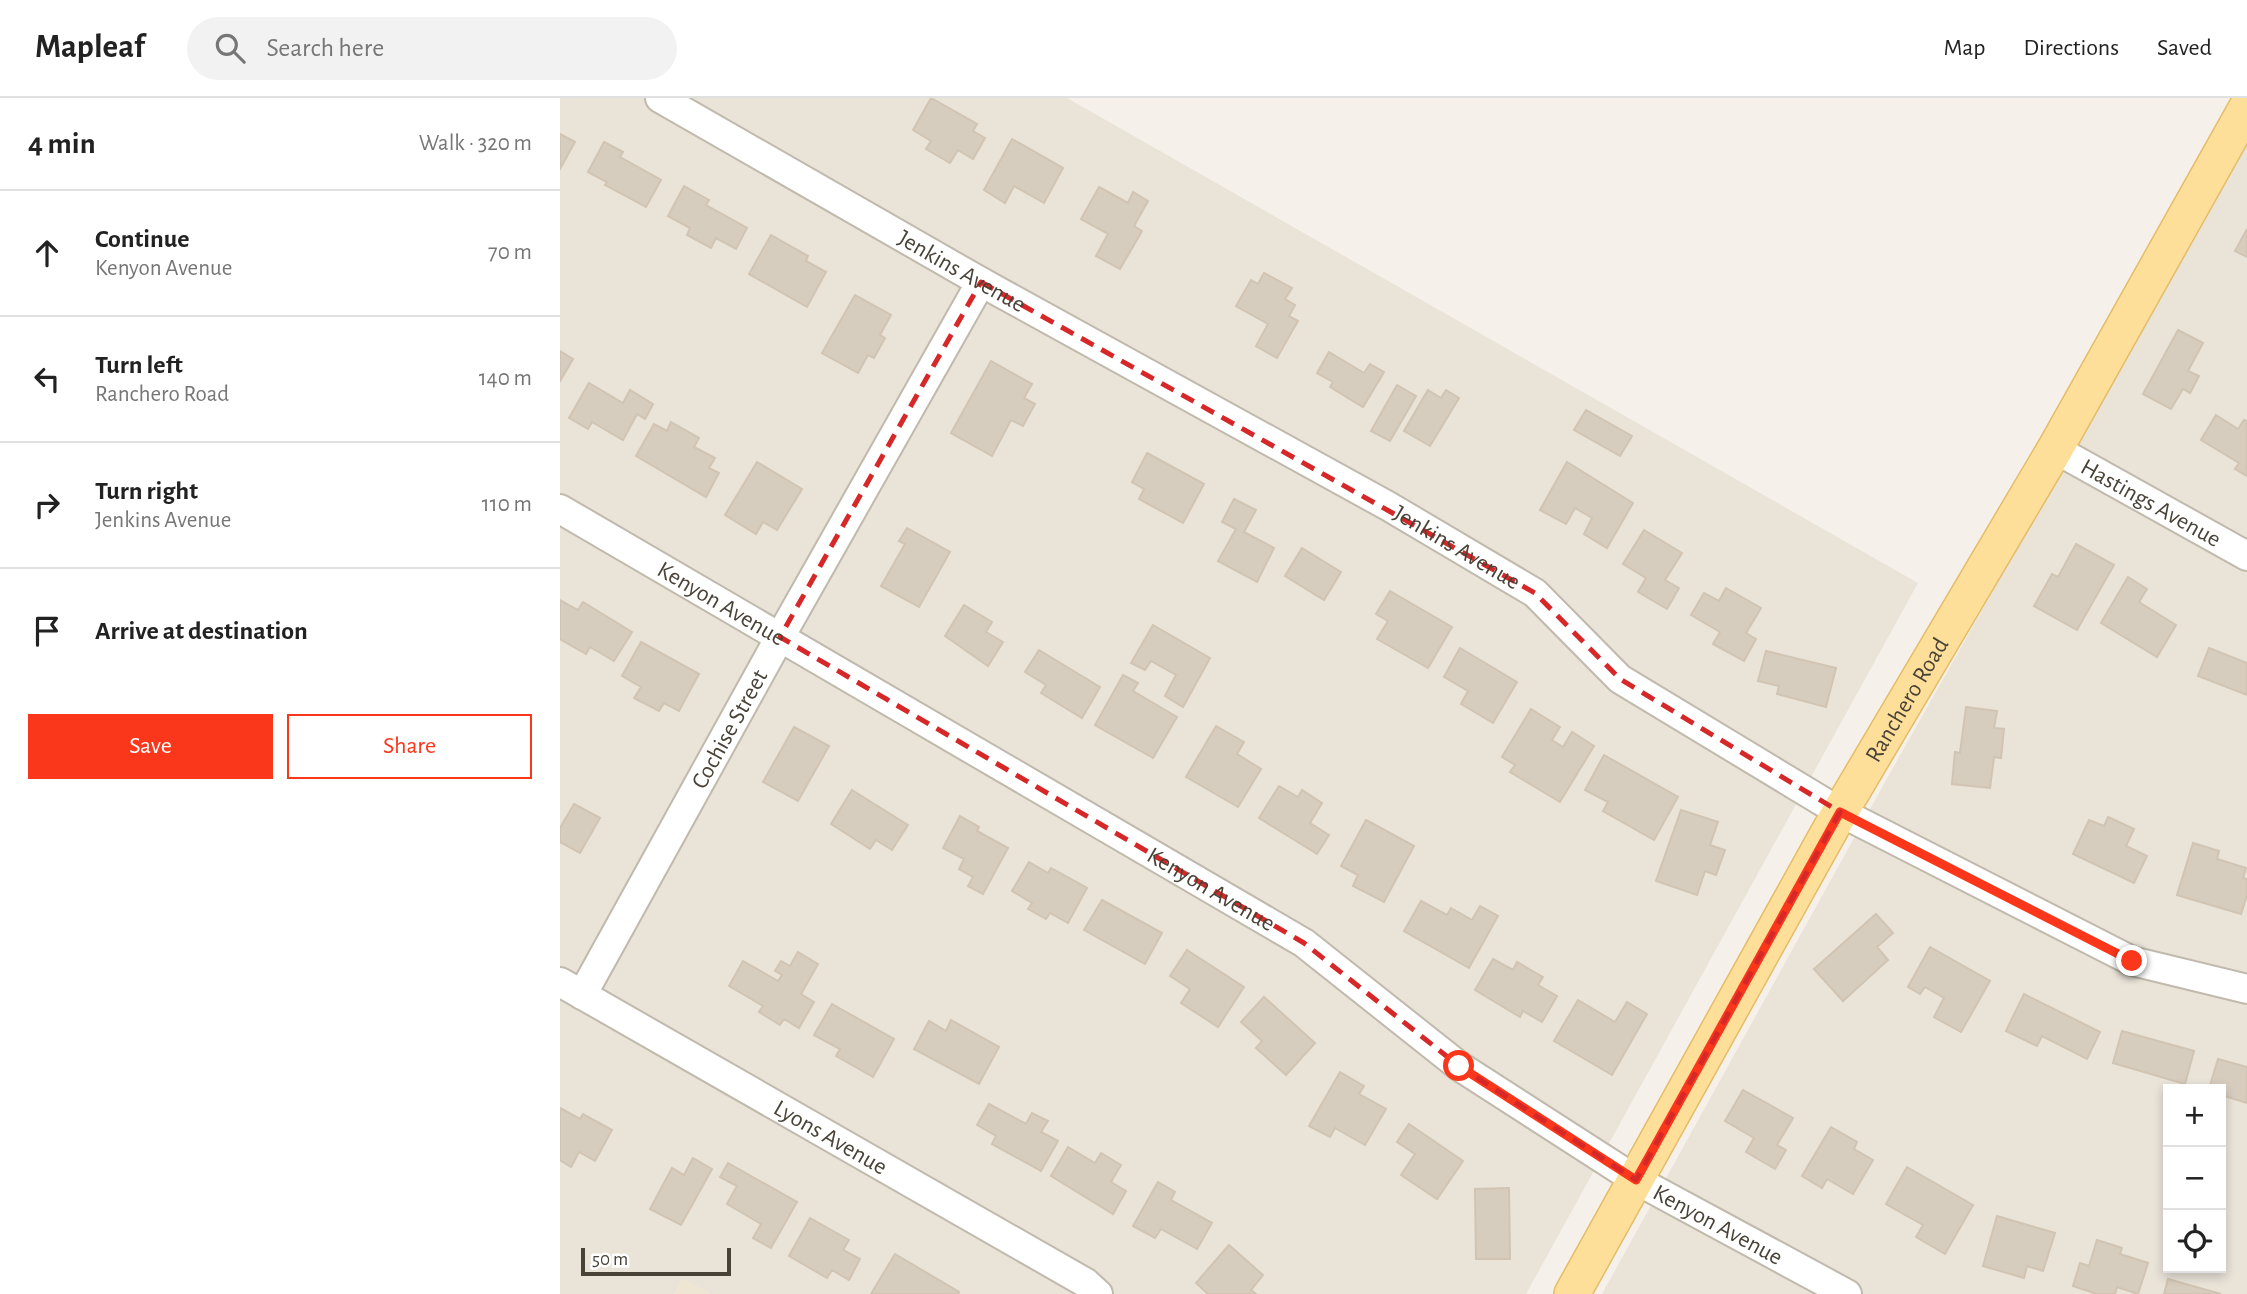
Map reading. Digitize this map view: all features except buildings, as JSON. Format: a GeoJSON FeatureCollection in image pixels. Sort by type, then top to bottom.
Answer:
{"type":"FeatureCollection","features":[{"type":"Feature","properties":{"kind":"main road","name":"Ranchero Road"},"geometry":{"type":"LineString","coordinates":[[1572,1294],[1840,812],[2055,449],[2247,107]]}},
{"type":"Feature","properties":{"kind":"street","name":"Jenkins Avenue"},"geometry":{"type":"LineString","coordinates":[[660,98],[981,282],[1388,506],[1535,593],[1620,679],[1840,812],[2132,961],[2247,989]]}},
{"type":"Feature","properties":{"kind":"street","name":"Cochise Street"},"geometry":{"type":"LineString","coordinates":[[571,988],[780,637],[981,282]]}},
{"type":"Feature","properties":{"kind":"street","name":"Hastings Avenue"},"geometry":{"type":"LineString","coordinates":[[2055,449],[2247,556]]}},
{"type":"Feature","properties":{"kind":"street","name":"Kenyon Avenue"},"geometry":{"type":"LineString","coordinates":[[560,509],[1304,943],[1459,1066],[1636,1180],[1847,1294]]}},
{"type":"Feature","properties":{"kind":"street","name":"Lyons Avenue"},"geometry":{"type":"LineString","coordinates":[[571,988],[1074,1276],[1098,1294]]}},
{"type":"Feature","properties":{"kind":"highlighted area"},"geometry":{"type":"Polygon","coordinates":[[[981,282],[1535,593],[1620,679],[1840,812],[1636,1180],[1459,1066],[1304,943],[780,637],[981,282]]]}},
{"type":"Feature","properties":{"kind":"shaded area"},"geometry":{"type":"Polygon","coordinates":[[[560,98],[1067,98],[1918,583],[1526,1294],[710,1294],[683,1279],[674,1294],[560,1294],[560,98]]]}},
{"type":"Feature","properties":{"kind":"shaded area"},"geometry":{"type":"Polygon","coordinates":[[[2247,142],[2247,1294],[1602,1294],[1890,773],[2247,142]]]}},
{"type":"Feature","properties":{"kind":"shaded area"},"geometry":{"type":"Polygon","coordinates":[[[683,1279],[710,1294],[674,1294],[683,1279]]]}},
{"type":"Feature","properties":{"kind":"route"},"geometry":{"type":"LineString","coordinates":[[1459,1066],[1636,1180],[1840,812],[2132,961]]}}]}
